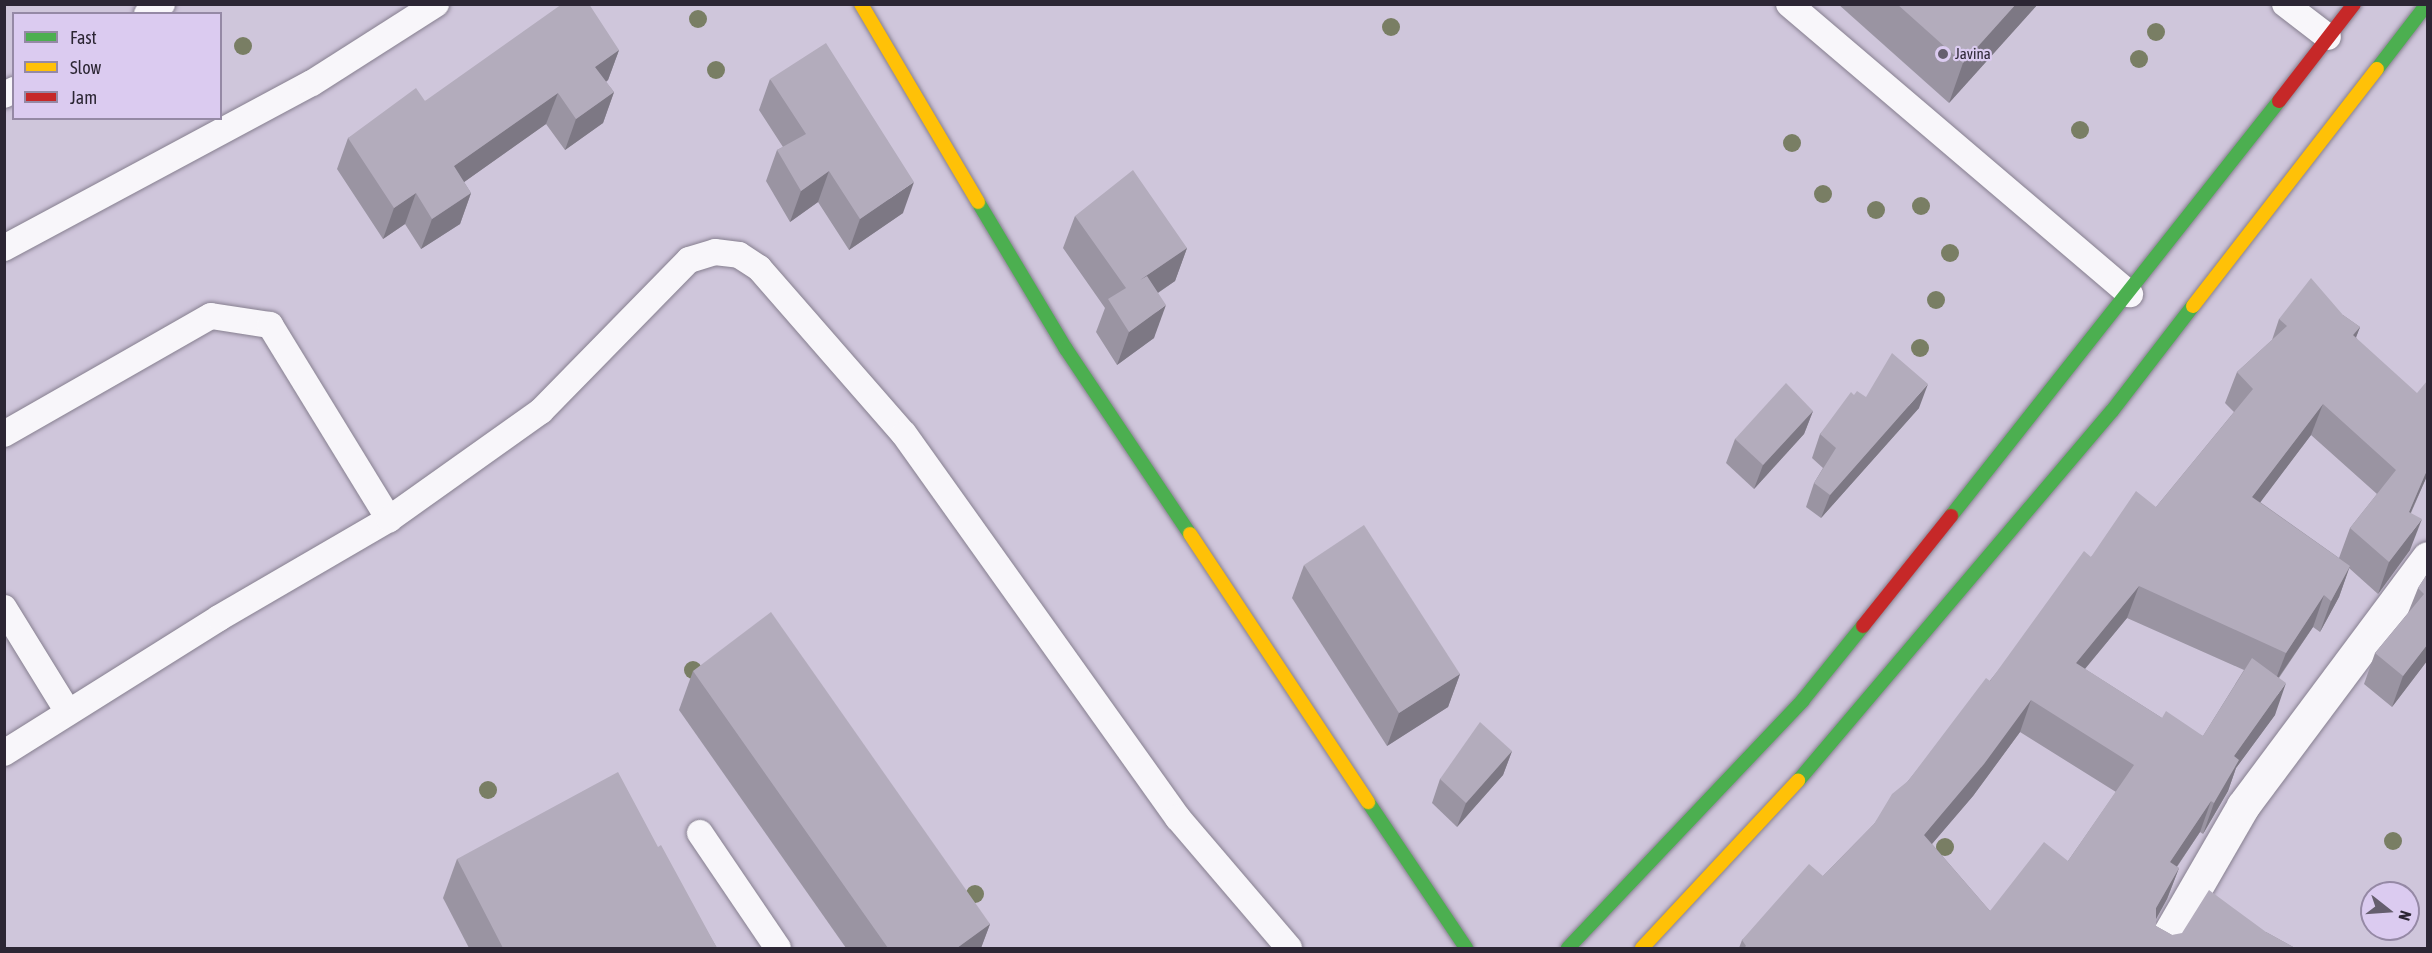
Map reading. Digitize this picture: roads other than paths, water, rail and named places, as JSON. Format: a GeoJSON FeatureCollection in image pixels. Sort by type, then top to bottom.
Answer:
{"type":"FeatureCollection","features":[{"type":"Feature","properties":{"kind":"main road"},"geometry":{"type":"LineString","coordinates":[[861,4],[1066,349],[1466,948]]}},
{"type":"Feature","properties":{"kind":"main road"},"geometry":{"type":"LineString","coordinates":[[1568,948],[1803,700],[2130,294],[2354,4]]}},
{"type":"Feature","properties":{"kind":"main road"},"geometry":{"type":"LineString","coordinates":[[1642,948],[1838,734],[2112,411],[2427,4]]}},
{"type":"Feature","properties":{"kind":"main road"},"geometry":{"type":"LineString","coordinates":[[1803,700],[1838,734]]}},
{"type":"Feature","properties":{"kind":"street"},"geometry":{"type":"LineString","coordinates":[[2161,948],[2243,806],[2427,558]]}},
{"type":"Feature","properties":{"kind":"lane"},"geometry":{"type":"LineString","coordinates":[[4,248],[312,83],[436,4]]}},
{"type":"Feature","properties":{"kind":"lane"},"geometry":{"type":"LineString","coordinates":[[1789,4],[2130,294]]}},
{"type":"Feature","properties":{"kind":"lane"},"geometry":{"type":"LineString","coordinates":[[2285,4],[2328,38]]}},
{"type":"Feature","properties":{"kind":"lane"},"geometry":{"type":"LineString","coordinates":[[4,753],[389,519],[541,411],[689,260],[715,252],[739,255],[759,268],[904,434],[1178,818],[1289,948]]}},
{"type":"Feature","properties":{"kind":"lane"},"geometry":{"type":"LineString","coordinates":[[4,434],[211,316],[270,325],[389,519]]}},
{"type":"Feature","properties":{"kind":"lane"},"geometry":{"type":"LineString","coordinates":[[4,608],[68,712]]}},
{"type":"Feature","properties":{"kind":"lane"},"geometry":{"type":"LineString","coordinates":[[700,833],[778,948]]}},
{"type":"Feature","properties":{"kind":"place","name":"Javina"},"geometry":{"type":"Point","coordinates":[1943,54]}}]}
